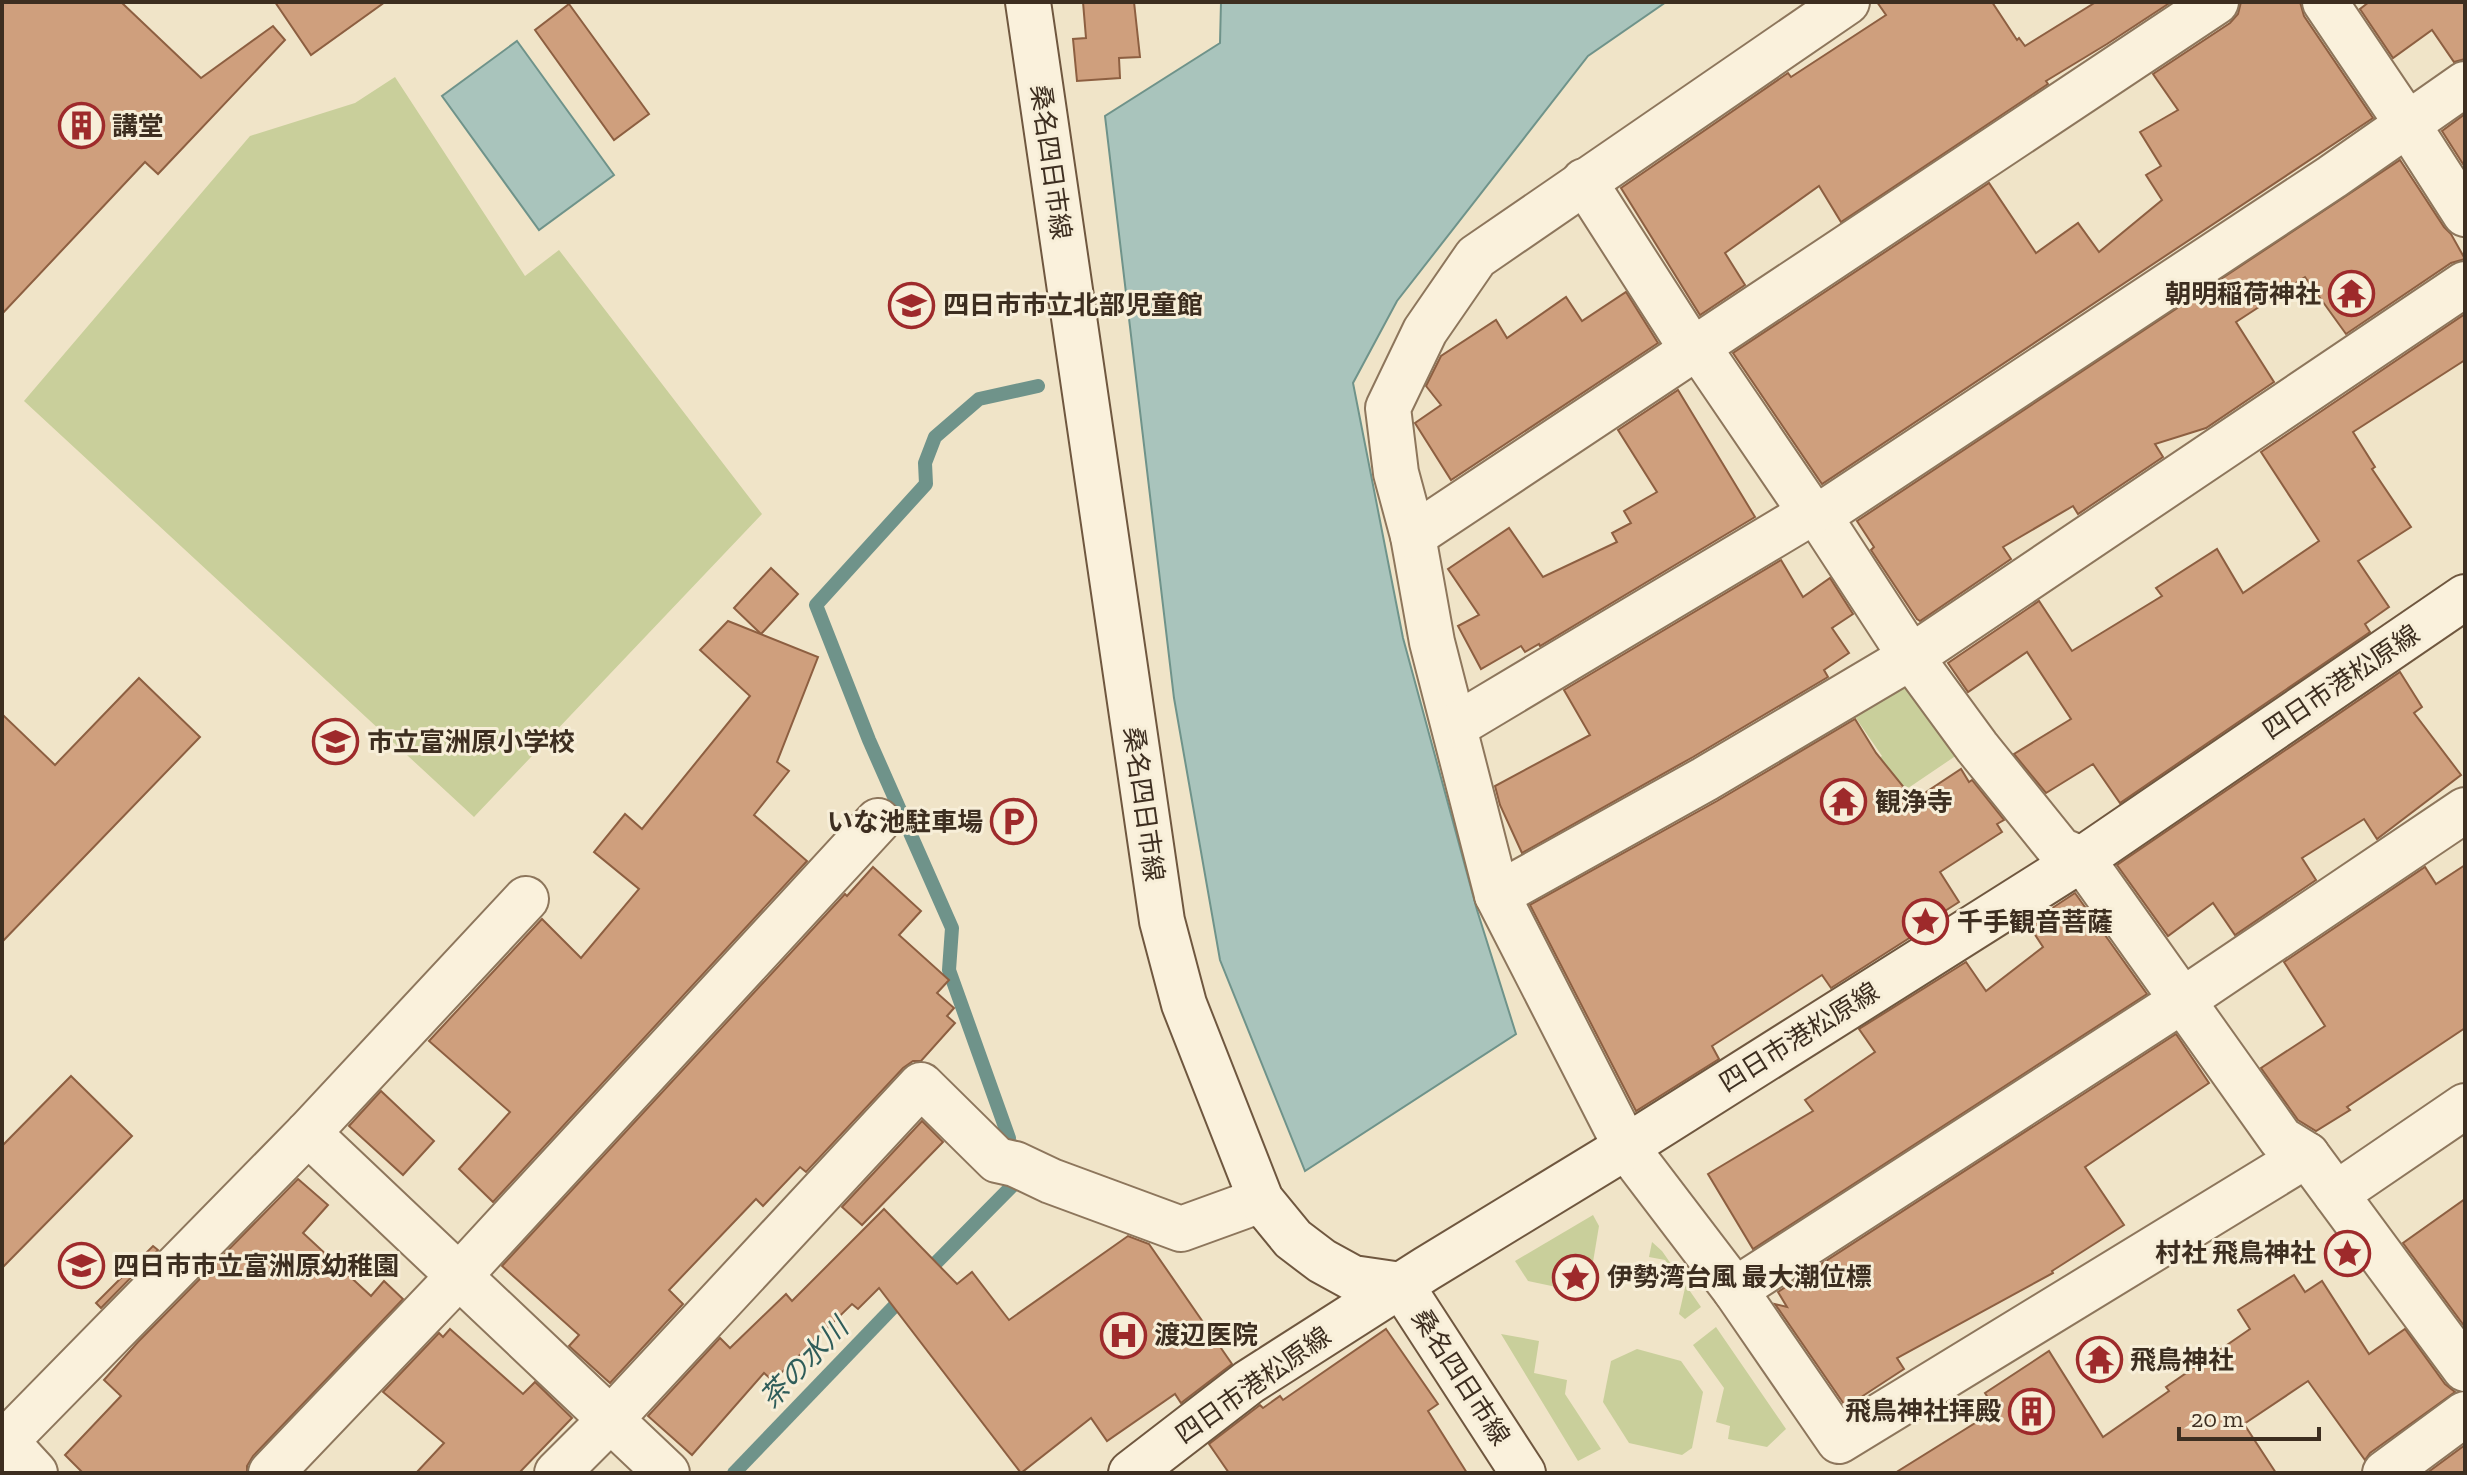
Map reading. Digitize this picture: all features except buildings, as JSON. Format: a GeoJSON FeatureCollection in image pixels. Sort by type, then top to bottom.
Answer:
{"type":"FeatureCollection","features":[{"type":"Feature","properties":{"kind":"street","name":"桑名四日市線"},"geometry":{"type":"LineString","coordinates":[[1028,2],[1162,921],[1184,1004],[1261,1200],[1293,1239],[1322,1261],[1353,1278],[1414,1277],[1523,1473]]}},
{"type":"Feature","properties":{"kind":"street"},"geometry":{"type":"LineString","coordinates":[[1847,2],[1476,257],[1425,331],[1388,408],[1396,473],[1413,536],[1432,642],[1497,895],[1620,1150],[1735,1290],[1839,1441],[2307,1155]]}},
{"type":"Feature","properties":{"kind":"street"},"geometry":{"type":"LineString","coordinates":[[1413,536],[2216,2]]}},
{"type":"Feature","properties":{"kind":"street"},"geometry":{"type":"LineString","coordinates":[[2325,2],[2465,214]]}},
{"type":"Feature","properties":{"kind":"street"},"geometry":{"type":"LineString","coordinates":[[1455,726],[1815,514],[2408,125],[2465,84]]}},
{"type":"Feature","properties":{"kind":"street"},"geometry":{"type":"LineString","coordinates":[[1584,181],[1696,349],[1977,747],[2060,850],[2082,859],[2281,1139],[2307,1155],[2465,1369]]}},
{"type":"Feature","properties":{"kind":"street"},"geometry":{"type":"LineString","coordinates":[[1497,895],[1705,779],[1911,657],[2465,284]]}},
{"type":"Feature","properties":{"kind":"street","name":"四日市港松原線"},"geometry":{"type":"LineString","coordinates":[[1131,1473],[1249,1382],[2082,859],[2465,597]]}},
{"type":"Feature","properties":{"kind":"street"},"geometry":{"type":"LineString","coordinates":[[1735,1290],[2183,1000],[2465,810]]}},
{"type":"Feature","properties":{"kind":"street"},"geometry":{"type":"LineString","coordinates":[[271,1473],[458,1277],[878,821]]}},
{"type":"Feature","properties":{"kind":"street"},"geometry":{"type":"LineString","coordinates":[[35,1473],[3,1441],[308,1133],[526,899]]}},
{"type":"Feature","properties":{"kind":"street"},"geometry":{"type":"LineString","coordinates":[[557,1473],[921,1085],[997,1160],[1015,1164],[1051,1181],[1181,1229],[1261,1200]]}},
{"type":"Feature","properties":{"kind":"street"},"geometry":{"type":"LineString","coordinates":[[2336,1194],[2465,1106]]}},
{"type":"Feature","properties":{"kind":"street"},"geometry":{"type":"LineString","coordinates":[[308,1133],[667,1473]]}},
{"type":"Feature","properties":{"kind":"street"},"geometry":{"type":"LineString","coordinates":[[2385,1473],[2465,1414]]}},
{"type":"Feature","properties":{"kind":"green space"},"geometry":{"type":"Polygon","coordinates":[[[395,77],[525,276],[559,250],[762,514],[474,817],[24,401],[250,136],[355,103],[395,77]]]}},
{"type":"Feature","properties":{"kind":"green space"},"geometry":{"type":"Polygon","coordinates":[[[1899,681],[1957,755],[1892,799],[1873,763],[1882,756],[1851,711],[1899,681]]]}},
{"type":"Feature","properties":{"kind":"green space"},"geometry":{"type":"Polygon","coordinates":[[[1593,1215],[1599,1226],[1589,1286],[1580,1292],[1528,1281],[1515,1261],[1593,1215]]]}},
{"type":"Feature","properties":{"kind":"green space"},"geometry":{"type":"Polygon","coordinates":[[[1652,1242],[1662,1251],[1701,1307],[1685,1319],[1679,1314],[1685,1288],[1665,1260],[1649,1257],[1652,1242]]]}},
{"type":"Feature","properties":{"kind":"green space"},"geometry":{"type":"Polygon","coordinates":[[[1716,1327],[1786,1429],[1767,1447],[1728,1439],[1730,1426],[1716,1422],[1724,1388],[1693,1345],[1716,1327]]]}},
{"type":"Feature","properties":{"kind":"green space"},"geometry":{"type":"Polygon","coordinates":[[[1501,1334],[1539,1341],[1534,1373],[1567,1380],[1565,1394],[1601,1449],[1578,1461],[1501,1334]]]}},
{"type":"Feature","properties":{"kind":"green space"},"geometry":{"type":"Polygon","coordinates":[[[1637,1349],[1681,1361],[1703,1392],[1692,1448],[1682,1455],[1629,1443],[1603,1402],[1611,1361],[1637,1349]]]}},
{"type":"Feature","properties":{"kind":"water"},"geometry":{"type":"Polygon","coordinates":[[[1221,2],[1666,2],[1588,56],[1397,301],[1353,383],[1403,638],[1477,910],[1516,1034],[1305,1171],[1220,960],[1174,698],[1105,116],[1220,43],[1221,2]]]}},
{"type":"Feature","properties":{"kind":"water"},"geometry":{"type":"Polygon","coordinates":[[[517,41],[614,175],[539,230],[442,96],[517,41]]]}},
{"type":"Feature","properties":{"kind":"waterway"},"geometry":{"type":"LineString","coordinates":[[1009,1138],[949,970],[952,928],[869,740],[816,605],[926,484],[925,463],[935,437],[979,399],[1038,386]]}},
{"type":"Feature","properties":{"kind":"waterway"},"geometry":{"type":"LineString","coordinates":[[923,1276],[1020,1178]]}},
{"type":"Feature","properties":{"kind":"waterway","name":"茶の水川"},"geometry":{"type":"LineString","coordinates":[[734,1473],[906,1294]]}},
{"type":"Feature","properties":{"kind":"place","name":"講堂"},"geometry":{"type":"Point","coordinates":[81,126]}},
{"type":"Feature","properties":{"kind":"place","name":"朝明稲荷神社"},"geometry":{"type":"Point","coordinates":[2352,294]}},
{"type":"Feature","properties":{"kind":"place","name":"四日市市立北部児童館"},"geometry":{"type":"Point","coordinates":[912,305]}},
{"type":"Feature","properties":{"kind":"place","name":"市立富洲原小学校"},"geometry":{"type":"Point","coordinates":[336,742]}},
{"type":"Feature","properties":{"kind":"place","name":"観浄寺"},"geometry":{"type":"Point","coordinates":[1844,802]}},
{"type":"Feature","properties":{"kind":"place","name":"いな池駐車場"},"geometry":{"type":"Point","coordinates":[1014,822]}},
{"type":"Feature","properties":{"kind":"place","name":"千手観音菩薩"},"geometry":{"type":"Point","coordinates":[1926,922]}},
{"type":"Feature","properties":{"kind":"place","name":"村社 飛鳥神社"},"geometry":{"type":"Point","coordinates":[2347,1253]}},
{"type":"Feature","properties":{"kind":"place","name":"四日市市立富洲原幼稚園"},"geometry":{"type":"Point","coordinates":[82,1266]}},
{"type":"Feature","properties":{"kind":"place","name":"伊勢湾台風 最大潮位標"},"geometry":{"type":"Point","coordinates":[1576,1277]}},
{"type":"Feature","properties":{"kind":"place","name":"渡辺医院"},"geometry":{"type":"Point","coordinates":[1123,1335]}},
{"type":"Feature","properties":{"kind":"place","name":"飛鳥神社"},"geometry":{"type":"Point","coordinates":[2099,1360]}},
{"type":"Feature","properties":{"kind":"place","name":"飛鳥神社拝殿"},"geometry":{"type":"Point","coordinates":[2032,1411]}}]}
